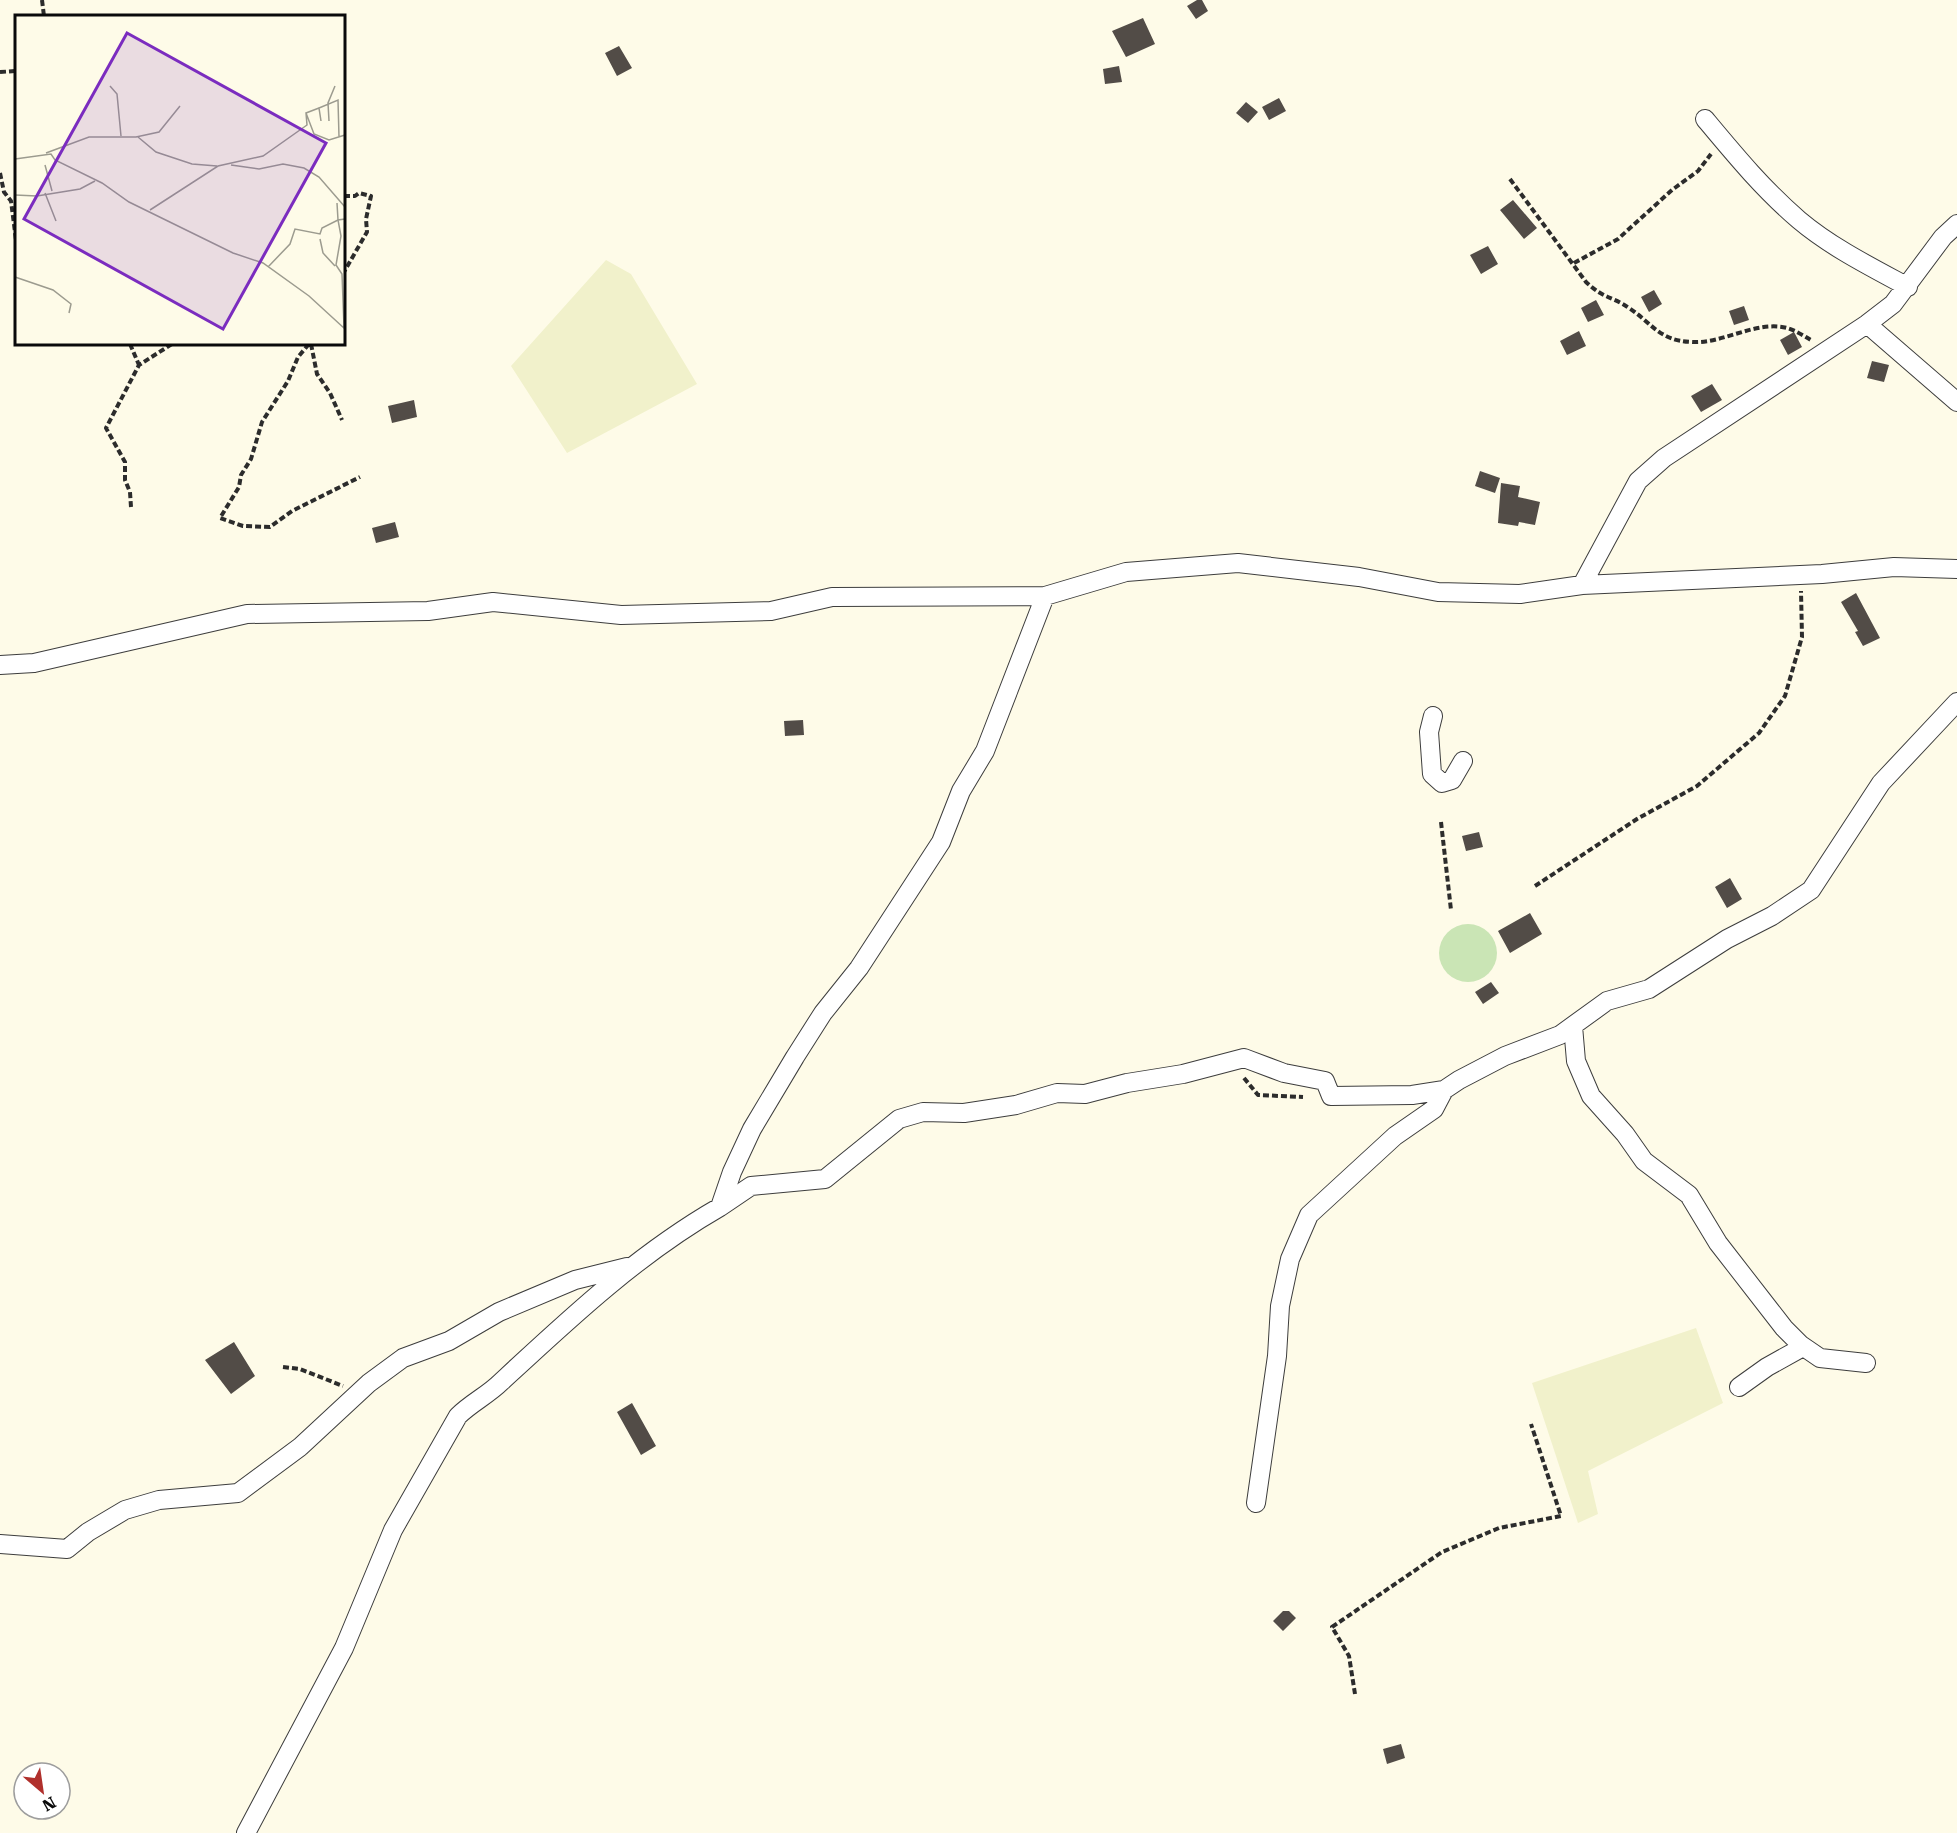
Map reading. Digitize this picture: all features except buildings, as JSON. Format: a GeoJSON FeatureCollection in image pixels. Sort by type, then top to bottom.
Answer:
{"type":"FeatureCollection","features":[{"type":"Feature","properties":{"kind":"street"},"geometry":{"type":"LineString","coordinates":[[1705,119],[1754,178],[1800,221],[1851,255],[1908,287]]}},
{"type":"Feature","properties":{"kind":"street"},"geometry":{"type":"LineString","coordinates":[[1582,585],[1638,481],[1664,458],[1867,324],[1893,304],[1908,287],[1943,237],[1957,224]]}},
{"type":"Feature","properties":{"kind":"street"},"geometry":{"type":"LineString","coordinates":[[1867,324],[1957,402]]}},
{"type":"Feature","properties":{"kind":"street"},"geometry":{"type":"LineString","coordinates":[[0,665],[34,663],[247,614],[428,611],[493,602],[621,615],[771,611],[832,597],[1045,596],[1126,572],[1238,563],[1359,577],[1438,592],[1520,594],[1582,585],[1801,575],[1894,567],[1957,569]]}},
{"type":"Feature","properties":{"kind":"street"},"geometry":{"type":"LineString","coordinates":[[720,1207],[732,1172],[752,1129],[795,1057],[823,1013],[859,968],[941,842],[961,791],[985,751],[1045,596]]}},
{"type":"Feature","properties":{"kind":"street"},"geometry":{"type":"LineString","coordinates":[[246,1833],[344,1648],[393,1530],[458,1416],[473,1401],[500,1384],[538,1346],[631,1266],[675,1233],[751,1186],[825,1179],[898,1119],[923,1112],[964,1113],[1016,1105],[1057,1093],[1085,1094],[1127,1083],[1183,1074],[1244,1058],[1284,1073],[1325,1081],[1331,1096],[1413,1095],[1444,1090],[1505,1056],[1569,1035],[1607,1001],[1649,988],[1727,939],[1772,916],[1812,890],[1881,783],[1957,702]]}},
{"type":"Feature","properties":{"kind":"street"},"geometry":{"type":"LineString","coordinates":[[1433,716],[1430,732],[1432,774],[1442,783],[1452,780],[1463,761]]}},
{"type":"Feature","properties":{"kind":"street"},"geometry":{"type":"LineString","coordinates":[[1569,1035],[1576,1061],[1591,1096],[1625,1134],[1644,1161],[1689,1195],[1741,1273],[1784,1328],[1803,1347],[1820,1358],[1866,1363]]}},
{"type":"Feature","properties":{"kind":"street"},"geometry":{"type":"LineString","coordinates":[[1256,1503],[1277,1356],[1280,1306],[1290,1259],[1309,1215],[1395,1136],[1434,1109],[1444,1090]]}},
{"type":"Feature","properties":{"kind":"street"},"geometry":{"type":"LineString","coordinates":[[0,1544],[67,1549],[88,1532],[125,1510],[159,1500],[238,1493],[300,1447],[355,1396],[403,1358],[449,1341],[499,1312],[575,1280],[631,1266]]}},
{"type":"Feature","properties":{"kind":"street"},"geometry":{"type":"LineString","coordinates":[[1739,1387],[1767,1367],[1803,1347]]}},
{"type":"Feature","properties":{"kind":"path"},"geometry":{"type":"LineString","coordinates":[[42,0],[44,15]]}},
{"type":"Feature","properties":{"kind":"path"},"geometry":{"type":"LineString","coordinates":[[0,72],[15,71]]}},
{"type":"Feature","properties":{"kind":"path"},"geometry":{"type":"LineString","coordinates":[[1574,262],[1618,239],[1672,190],[1698,171],[1721,138]]}},
{"type":"Feature","properties":{"kind":"path"},"geometry":{"type":"LineString","coordinates":[[0,173],[4,192],[11,201],[15,232]]}},
{"type":"Feature","properties":{"kind":"path"},"geometry":{"type":"LineString","coordinates":[[1510,179],[1574,262],[1586,282],[1600,295],[1628,307],[1649,327],[1670,338],[1692,342],[1715,340],[1768,327],[1787,328],[1828,349]]}},
{"type":"Feature","properties":{"kind":"path"},"geometry":{"type":"LineString","coordinates":[[345,196],[359,193],[371,196],[366,219],[367,232],[345,270]]}},
{"type":"Feature","properties":{"kind":"path"},"geometry":{"type":"LineString","coordinates":[[130,345],[139,365]]}},
{"type":"Feature","properties":{"kind":"path"},"geometry":{"type":"LineString","coordinates":[[131,507],[130,492],[125,480],[125,462],[106,429],[139,365],[170,345]]}},
{"type":"Feature","properties":{"kind":"path"},"geometry":{"type":"LineString","coordinates":[[309,345],[298,357],[288,381],[262,422],[251,459],[241,475],[239,487],[220,518],[243,525],[270,527],[292,511],[360,477]]}},
{"type":"Feature","properties":{"kind":"path"},"geometry":{"type":"LineString","coordinates":[[310,345],[317,374],[330,393],[342,420]]}},
{"type":"Feature","properties":{"kind":"path"},"geometry":{"type":"LineString","coordinates":[[1535,886],[1637,819],[1697,786],[1759,733],[1785,696],[1802,637],[1801,575]]}},
{"type":"Feature","properties":{"kind":"path"},"geometry":{"type":"LineString","coordinates":[[1441,822],[1451,910]]}},
{"type":"Feature","properties":{"kind":"path"},"geometry":{"type":"LineString","coordinates":[[283,1366],[300,1369],[340,1383],[355,1396]]}},
{"type":"Feature","properties":{"kind":"path"},"geometry":{"type":"LineString","coordinates":[[1355,1694],[1349,1656],[1332,1627],[1442,1552],[1499,1528],[1562,1516],[1531,1424]]}},
{"type":"Feature","properties":{"kind":"green space"},"geometry":{"type":"Polygon","coordinates":[[[606,260],[631,274],[697,384],[567,453],[511,366],[606,260]]]}},
{"type":"Feature","properties":{"kind":"green space"},"geometry":{"type":"Polygon","coordinates":[[[1462,924],[1474,924],[1489,932],[1497,947],[1497,959],[1489,974],[1474,982],[1462,982],[1447,974],[1439,959],[1439,947],[1447,932],[1462,924]]]}},
{"type":"Feature","properties":{"kind":"green space"},"geometry":{"type":"Polygon","coordinates":[[[1696,1328],[1723,1403],[1588,1471],[1598,1514],[1578,1523],[1532,1383],[1696,1328]]]}}]}
